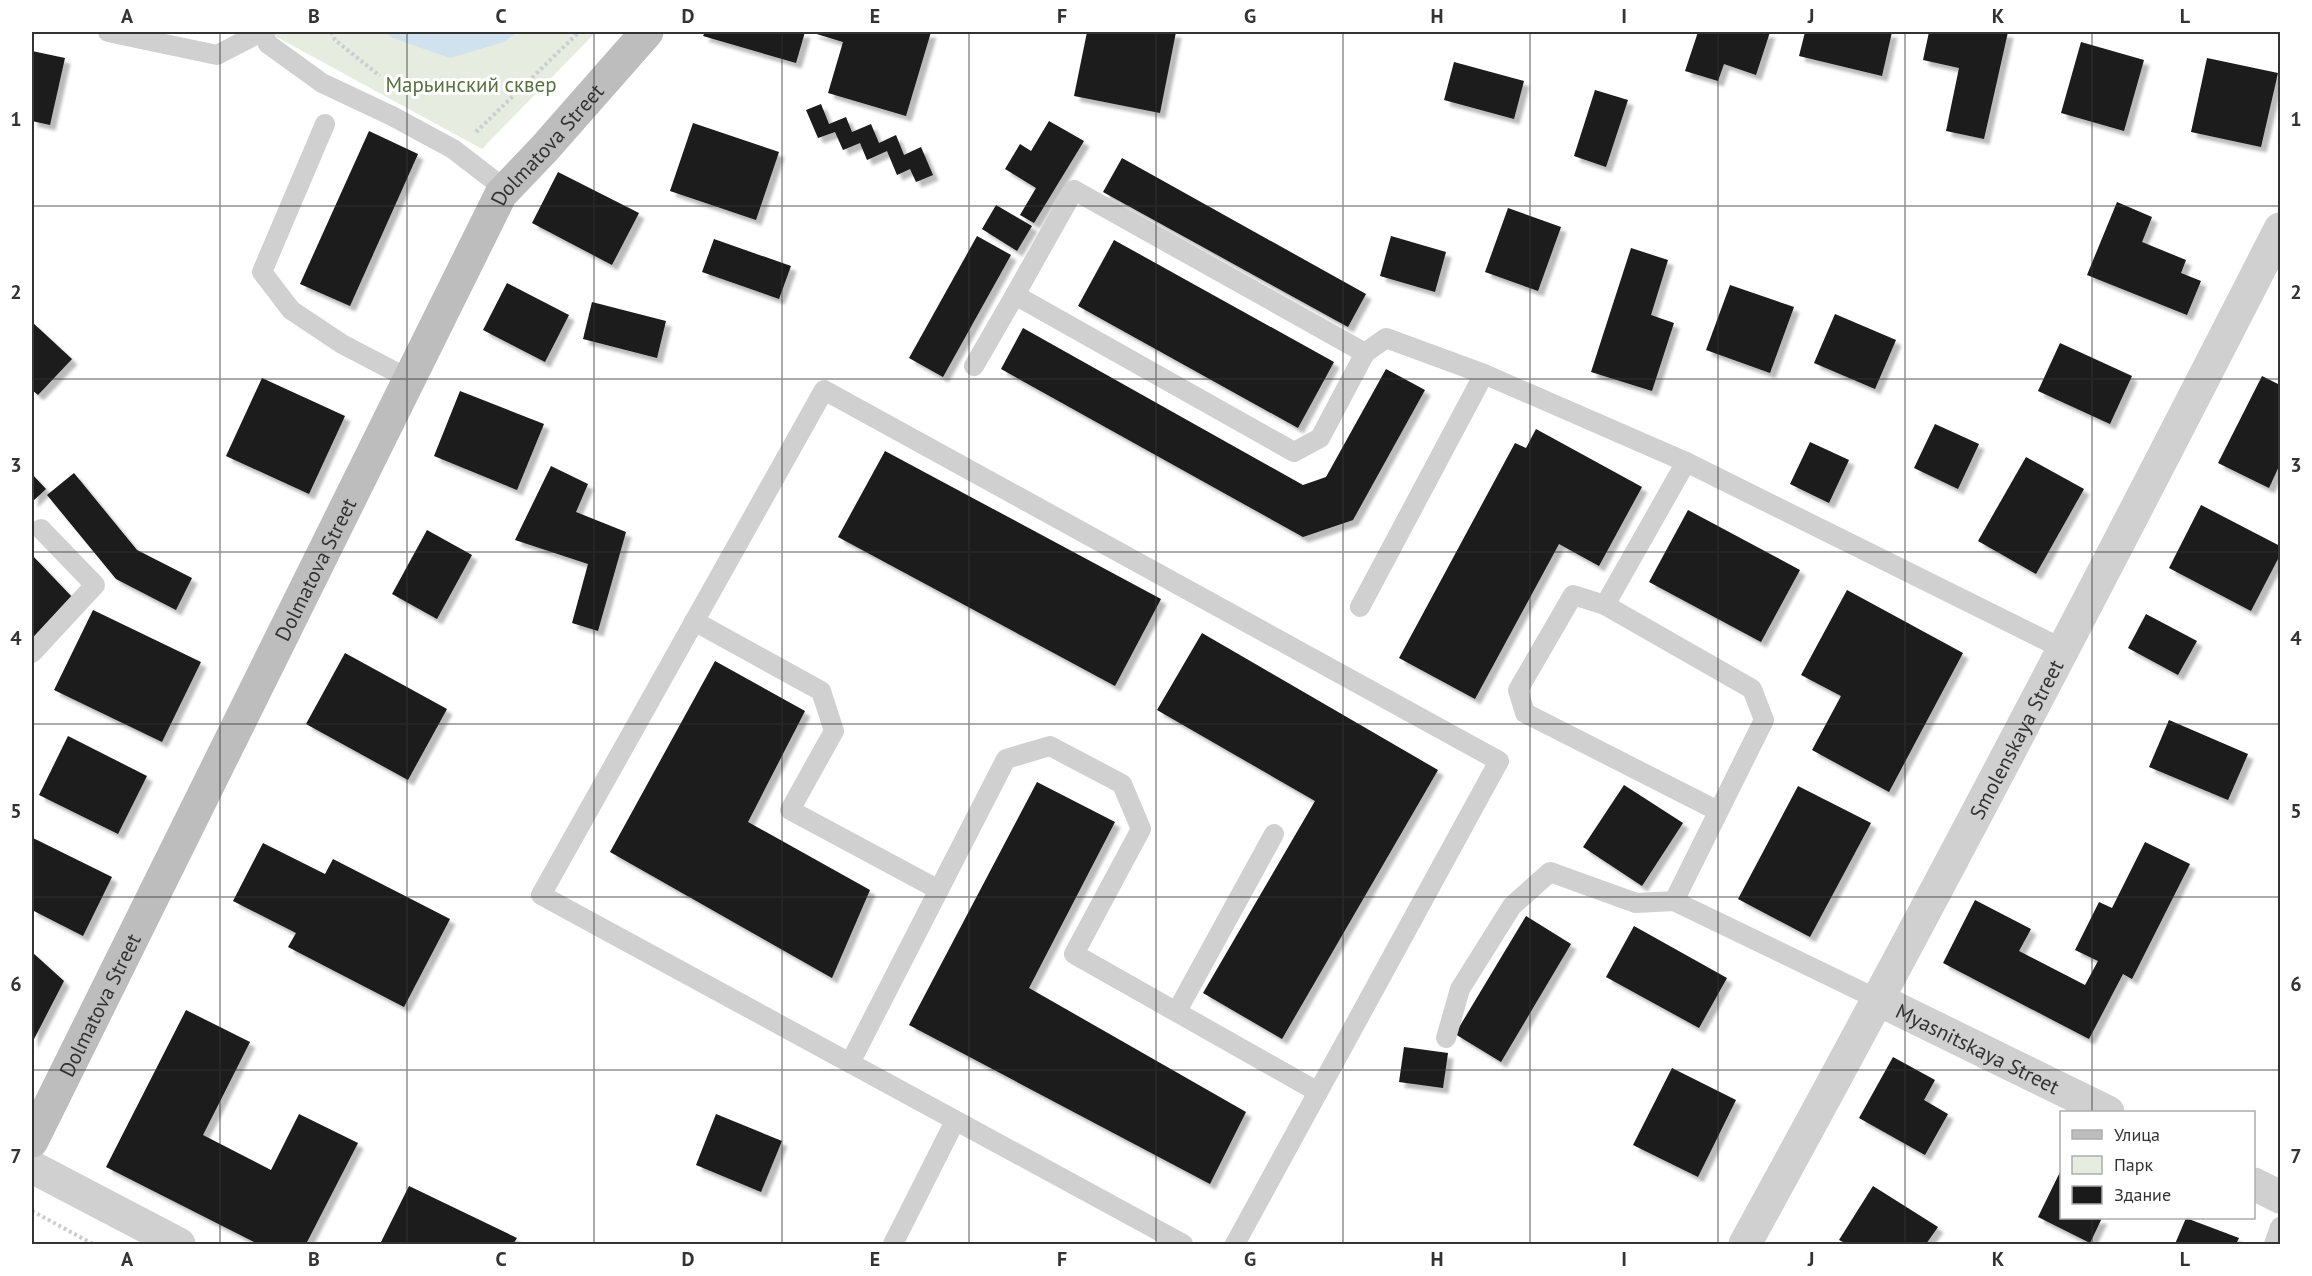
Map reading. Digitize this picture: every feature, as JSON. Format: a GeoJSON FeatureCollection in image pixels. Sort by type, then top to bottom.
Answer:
{"type":"FeatureCollection","features":[{"type":"Feature","properties":{"kind":"main road","name":"Dolmatova Street"},"geometry":{"type":"LineString","coordinates":[[32,1141],[501,194],[560,132],[647,32]]}},
{"type":"Feature","properties":{"kind":"street","name":"Smolenskaya Street"},"geometry":{"type":"LineString","coordinates":[[1745,1245],[1879,1000],[2065,650],[2280,229]]}},
{"type":"Feature","properties":{"kind":"street","name":"Myasnitskaya Street"},"geometry":{"type":"LineString","coordinates":[[1879,1000],[2104,1111]]}},
{"type":"Feature","properties":{"kind":"street"},"geometry":{"type":"LineString","coordinates":[[32,1167],[179,1245]]}},
{"type":"Feature","properties":{"kind":"street"},"geometry":{"type":"LineString","coordinates":[[2255,1185],[2280,1197]]}},
{"type":"Feature","properties":{"kind":"lane"},"geometry":{"type":"LineString","coordinates":[[108,32],[217,55],[262,32],[268,44],[322,83],[392,116],[453,149],[505,189]]}},
{"type":"Feature","properties":{"kind":"lane"},"geometry":{"type":"LineString","coordinates":[[325,124],[262,272],[291,310],[342,344],[409,379]]}},
{"type":"Feature","properties":{"kind":"lane"},"geometry":{"type":"LineString","coordinates":[[974,366],[1074,190],[1365,353]]}},
{"type":"Feature","properties":{"kind":"lane"},"geometry":{"type":"LineString","coordinates":[[1015,295],[1294,453],[1320,438],[1365,353],[1386,338],[1485,374],[1686,462],[2065,650]]}},
{"type":"Feature","properties":{"kind":"lane"},"geometry":{"type":"LineString","coordinates":[[1360,608],[1485,374]]}},
{"type":"Feature","properties":{"kind":"lane"},"geometry":{"type":"LineString","coordinates":[[1183,1245],[541,895],[824,390],[1499,761],[1235,1245]]}},
{"type":"Feature","properties":{"kind":"lane"},"geometry":{"type":"LineString","coordinates":[[1605,605],[1686,462]]}},
{"type":"Feature","properties":{"kind":"lane"},"geometry":{"type":"LineString","coordinates":[[32,653],[95,585],[41,529]]}},
{"type":"Feature","properties":{"kind":"lane"},"geometry":{"type":"LineString","coordinates":[[1674,902],[1764,720],[1752,689],[1605,605],[1573,595],[1518,690],[1525,713],[1718,811]]}},
{"type":"Feature","properties":{"kind":"lane"},"geometry":{"type":"LineString","coordinates":[[694,621],[821,691],[834,731],[790,810],[939,890]]}},
{"type":"Feature","properties":{"kind":"lane"},"geometry":{"type":"LineString","coordinates":[[849,1063],[1006,759],[1050,746],[1122,784],[1142,829],[1074,954],[1318,1092]]}},
{"type":"Feature","properties":{"kind":"lane"},"geometry":{"type":"LineString","coordinates":[[1177,1011],[1274,834]]}},
{"type":"Feature","properties":{"kind":"lane"},"geometry":{"type":"LineString","coordinates":[[1446,1038],[1460,989],[1506,915],[1512,906],[1550,872],[1636,903],[1674,902],[1879,1000]]}},
{"type":"Feature","properties":{"kind":"lane"},"geometry":{"type":"LineString","coordinates":[[893,1245],[955,1121]]}},
{"type":"Feature","properties":{"kind":"lane"},"geometry":{"type":"LineString","coordinates":[[2274,1245],[2280,1227]]}},
{"type":"Feature","properties":{"kind":"path"},"geometry":{"type":"LineString","coordinates":[[331,32],[335,40],[384,80]]}},
{"type":"Feature","properties":{"kind":"path"},"geometry":{"type":"LineString","coordinates":[[475,133],[579,32]]}},
{"type":"Feature","properties":{"kind":"path"},"geometry":{"type":"LineString","coordinates":[[32,1211],[93,1245]]}},
{"type":"Feature","properties":{"kind":"green space","name":"Марьинский сквер"},"geometry":{"type":"Polygon","coordinates":[[[274,32],[596,32],[482,149],[273,35],[274,32]]]}},
{"type":"Feature","properties":{"kind":"water"},"geometry":{"type":"Polygon","coordinates":[[[383,32],[517,32],[504,42],[450,58],[393,38],[383,32]]]}},
{"type":"Feature","properties":{"kind":"building"},"geometry":{"type":"Polygon","coordinates":[[[705,32],[805,32],[796,63],[703,36],[705,32]]]}},
{"type":"Feature","properties":{"kind":"building"},"geometry":{"type":"Polygon","coordinates":[[[810,32],[931,32],[906,116],[828,93],[843,42],[810,32]]]}},
{"type":"Feature","properties":{"kind":"building"},"geometry":{"type":"Polygon","coordinates":[[[1087,32],[1176,32],[1160,113],[1074,96],[1087,32]]]}},
{"type":"Feature","properties":{"kind":"building"},"geometry":{"type":"Polygon","coordinates":[[[1698,32],[1770,32],[1756,75],[1724,64],[1718,81],[1685,71],[1698,32]]]}},
{"type":"Feature","properties":{"kind":"building"},"geometry":{"type":"Polygon","coordinates":[[[1805,32],[1892,32],[1882,76],[1799,56],[1805,32]]]}},
{"type":"Feature","properties":{"kind":"building"},"geometry":{"type":"Polygon","coordinates":[[[1929,32],[2008,32],[1984,139],[1946,131],[1959,68],[1923,60],[1929,32]]]}},
{"type":"Feature","properties":{"kind":"building"},"geometry":{"type":"Polygon","coordinates":[[[2081,42],[2144,60],[2124,131],[2061,113],[2081,42]]]}},
{"type":"Feature","properties":{"kind":"building"},"geometry":{"type":"Polygon","coordinates":[[[32,51],[65,58],[50,125],[32,121],[32,51]]]}},
{"type":"Feature","properties":{"kind":"building"},"geometry":{"type":"Polygon","coordinates":[[[2207,58],[2278,73],[2261,147],[2191,132],[2207,58]]]}},
{"type":"Feature","properties":{"kind":"building"},"geometry":{"type":"Polygon","coordinates":[[[1454,62],[1524,81],[1514,119],[1444,100],[1454,62]]]}},
{"type":"Feature","properties":{"kind":"building"},"geometry":{"type":"Polygon","coordinates":[[[1595,90],[1628,100],[1606,167],[1574,156],[1595,90]]]}},
{"type":"Feature","properties":{"kind":"building"},"geometry":{"type":"Polygon","coordinates":[[[821,104],[829,124],[846,117],[852,132],[871,124],[879,143],[896,135],[904,155],[921,147],[933,175],[916,182],[910,169],[897,175],[887,151],[867,160],[860,143],[843,150],[835,132],[818,138],[806,110],[821,104]]]}},
{"type":"Feature","properties":{"kind":"building"},"geometry":{"type":"Polygon","coordinates":[[[1049,121],[1084,141],[1034,223],[1020,215],[1036,188],[1005,169],[1020,144],[1031,151],[1049,121]]]}},
{"type":"Feature","properties":{"kind":"building"},"geometry":{"type":"Polygon","coordinates":[[[693,123],[779,152],[756,220],[670,191],[693,123]]]}},
{"type":"Feature","properties":{"kind":"building"},"geometry":{"type":"Polygon","coordinates":[[[369,131],[418,154],[350,306],[300,284],[369,131]]]}},
{"type":"Feature","properties":{"kind":"building"},"geometry":{"type":"Polygon","coordinates":[[[1122,158],[1366,294],[1348,327],[1103,192],[1122,158]]]}},
{"type":"Feature","properties":{"kind":"building"},"geometry":{"type":"Polygon","coordinates":[[[558,172],[639,213],[612,265],[532,223],[558,172]]]}},
{"type":"Feature","properties":{"kind":"building"},"geometry":{"type":"Polygon","coordinates":[[[2117,202],[2152,217],[2142,242],[2186,260],[2181,273],[2201,281],[2187,315],[2087,275],[2117,202]]]}},
{"type":"Feature","properties":{"kind":"building"},"geometry":{"type":"Polygon","coordinates":[[[996,205],[1032,226],[1017,251],[982,229],[996,205]]]}},
{"type":"Feature","properties":{"kind":"building"},"geometry":{"type":"Polygon","coordinates":[[[1508,208],[1561,227],[1538,291],[1485,272],[1508,208]]]}},
{"type":"Feature","properties":{"kind":"building"},"geometry":{"type":"Polygon","coordinates":[[[977,236],[1011,255],[943,377],[909,358],[977,236]]]}},
{"type":"Feature","properties":{"kind":"building"},"geometry":{"type":"Polygon","coordinates":[[[1391,236],[1446,252],[1435,292],[1380,276],[1391,236]]]}},
{"type":"Feature","properties":{"kind":"building"},"geometry":{"type":"Polygon","coordinates":[[[714,239],[791,266],[779,299],[702,272],[714,239]]]}},
{"type":"Feature","properties":{"kind":"building"},"geometry":{"type":"Polygon","coordinates":[[[1114,240],[1334,362],[1298,428],[1078,306],[1114,240]]]}},
{"type":"Feature","properties":{"kind":"building"},"geometry":{"type":"Polygon","coordinates":[[[1631,248],[1668,260],[1651,315],[1674,323],[1652,391],[1591,372],[1631,248]]]}},
{"type":"Feature","properties":{"kind":"building"},"geometry":{"type":"Polygon","coordinates":[[[507,283],[569,315],[545,362],[483,330],[507,283]]]}},
{"type":"Feature","properties":{"kind":"building"},"geometry":{"type":"Polygon","coordinates":[[[1730,285],[1794,307],[1770,373],[1706,350],[1730,285]]]}},
{"type":"Feature","properties":{"kind":"building"},"geometry":{"type":"Polygon","coordinates":[[[592,302],[666,321],[657,358],[583,339],[592,302]]]}},
{"type":"Feature","properties":{"kind":"building"},"geometry":{"type":"Polygon","coordinates":[[[1835,314],[1896,340],[1875,389],[1814,363],[1835,314]]]}},
{"type":"Feature","properties":{"kind":"building"},"geometry":{"type":"Polygon","coordinates":[[[32,322],[72,359],[38,395],[32,390],[32,322]]]}},
{"type":"Feature","properties":{"kind":"building"},"geometry":{"type":"Polygon","coordinates":[[[1023,328],[1303,485],[1326,477],[1386,369],[1425,390],[1353,520],[1303,537],[1001,369],[1023,328]]]}},
{"type":"Feature","properties":{"kind":"building"},"geometry":{"type":"Polygon","coordinates":[[[2060,343],[2132,376],[2110,424],[2038,391],[2060,343]]]}},
{"type":"Feature","properties":{"kind":"building"},"geometry":{"type":"Polygon","coordinates":[[[2262,376],[2280,385],[2280,464],[2269,488],[2218,463],[2262,376]]]}},
{"type":"Feature","properties":{"kind":"building"},"geometry":{"type":"Polygon","coordinates":[[[262,378],[345,416],[309,494],[226,456],[262,378]]]}},
{"type":"Feature","properties":{"kind":"building"},"geometry":{"type":"Polygon","coordinates":[[[460,391],[544,424],[517,490],[434,456],[460,391]]]}},
{"type":"Feature","properties":{"kind":"building"},"geometry":{"type":"Polygon","coordinates":[[[1935,424],[1979,444],[1958,489],[1914,468],[1935,424]]]}},
{"type":"Feature","properties":{"kind":"building"},"geometry":{"type":"Polygon","coordinates":[[[1536,429],[1642,487],[1599,566],[1559,544],[1475,699],[1399,658],[1515,443],[1526,448],[1536,429]]]}},
{"type":"Feature","properties":{"kind":"building"},"geometry":{"type":"Polygon","coordinates":[[[1810,442],[1849,460],[1829,503],[1790,484],[1810,442]]]}},
{"type":"Feature","properties":{"kind":"building"},"geometry":{"type":"Polygon","coordinates":[[[885,451],[1161,599],[1115,686],[838,537],[885,451]]]}},
{"type":"Feature","properties":{"kind":"building"},"geometry":{"type":"Polygon","coordinates":[[[2026,457],[2084,489],[2036,574],[1978,541],[2026,457]]]}},
{"type":"Feature","properties":{"kind":"building"},"geometry":{"type":"Polygon","coordinates":[[[551,466],[588,484],[576,512],[626,532],[598,631],[572,623],[588,564],[515,540],[551,466]]]}},
{"type":"Feature","properties":{"kind":"building"},"geometry":{"type":"Polygon","coordinates":[[[74,473],[137,550],[192,578],[176,610],[116,579],[47,495],[74,473]]]}},
{"type":"Feature","properties":{"kind":"building"},"geometry":{"type":"Polygon","coordinates":[[[32,474],[46,489],[32,502],[32,474]]]}},
{"type":"Feature","properties":{"kind":"building"},"geometry":{"type":"Polygon","coordinates":[[[2201,505],[2280,546],[2280,555],[2251,611],[2169,568],[2201,505]]]}},
{"type":"Feature","properties":{"kind":"building"},"geometry":{"type":"Polygon","coordinates":[[[1688,510],[1800,570],[1761,642],[1649,582],[1688,510]]]}},
{"type":"Feature","properties":{"kind":"building"},"geometry":{"type":"Polygon","coordinates":[[[427,530],[472,555],[437,619],[392,594],[427,530]]]}},
{"type":"Feature","properties":{"kind":"building"},"geometry":{"type":"Polygon","coordinates":[[[32,555],[74,599],[32,640],[32,555]]]}},
{"type":"Feature","properties":{"kind":"building"},"geometry":{"type":"Polygon","coordinates":[[[1847,590],[1963,653],[1889,792],[1812,750],[1841,696],[1801,675],[1847,590]]]}},
{"type":"Feature","properties":{"kind":"building"},"geometry":{"type":"Polygon","coordinates":[[[93,610],[201,662],[162,742],[54,690],[93,610]]]}},
{"type":"Feature","properties":{"kind":"building"},"geometry":{"type":"Polygon","coordinates":[[[2146,614],[2197,641],[2178,675],[2128,648],[2146,614]]]}},
{"type":"Feature","properties":{"kind":"building"},"geometry":{"type":"Polygon","coordinates":[[[1202,633],[1438,770],[1282,1039],[1203,993],[1315,801],[1157,710],[1202,633]]]}},
{"type":"Feature","properties":{"kind":"building"},"geometry":{"type":"Polygon","coordinates":[[[345,653],[447,709],[408,780],[306,724],[345,653]]]}},
{"type":"Feature","properties":{"kind":"building"},"geometry":{"type":"Polygon","coordinates":[[[715,661],[805,711],[748,822],[870,890],[832,978],[610,852],[715,661]]]}},
{"type":"Feature","properties":{"kind":"building"},"geometry":{"type":"Polygon","coordinates":[[[2169,720],[2248,754],[2228,800],[2149,767],[2169,720]]]}},
{"type":"Feature","properties":{"kind":"building"},"geometry":{"type":"Polygon","coordinates":[[[68,736],[147,776],[118,834],[39,795],[68,736]]]}},
{"type":"Feature","properties":{"kind":"building"},"geometry":{"type":"Polygon","coordinates":[[[1037,782],[1115,822],[1029,988],[1246,1112],[1210,1184],[909,1025],[1037,782]]]}},
{"type":"Feature","properties":{"kind":"building"},"geometry":{"type":"Polygon","coordinates":[[[1624,785],[1683,823],[1642,886],[1583,847],[1624,785]]]}},
{"type":"Feature","properties":{"kind":"building"},"geometry":{"type":"Polygon","coordinates":[[[1798,786],[1871,823],[1810,937],[1738,899],[1798,786]]]}},
{"type":"Feature","properties":{"kind":"building"},"geometry":{"type":"Polygon","coordinates":[[[33,838],[112,877],[83,936],[32,910],[33,838]]]}},
{"type":"Feature","properties":{"kind":"building"},"geometry":{"type":"Polygon","coordinates":[[[2145,842],[2190,864],[2132,979],[2123,974],[2089,1039],[1943,963],[1975,900],[2031,929],[2019,951],[2085,985],[2098,961],[2075,950],[2099,902],[2112,908],[2145,842]]]}},
{"type":"Feature","properties":{"kind":"building"},"geometry":{"type":"Polygon","coordinates":[[[263,843],[325,874],[333,859],[450,919],[404,1007],[288,947],[296,933],[233,901],[263,843]]]}},
{"type":"Feature","properties":{"kind":"building"},"geometry":{"type":"Polygon","coordinates":[[[1526,916],[1571,944],[1501,1062],[1455,1034],[1526,916]]]}},
{"type":"Feature","properties":{"kind":"building"},"geometry":{"type":"Polygon","coordinates":[[[1634,926],[1727,978],[1699,1028],[1606,977],[1634,926]]]}},
{"type":"Feature","properties":{"kind":"building"},"geometry":{"type":"Polygon","coordinates":[[[32,952],[64,981],[32,1043],[32,952]]]}},
{"type":"Feature","properties":{"kind":"building"},"geometry":{"type":"Polygon","coordinates":[[[186,1010],[250,1042],[203,1135],[271,1170],[299,1114],[358,1143],[306,1244],[258,1244],[106,1167],[186,1010]]]}},
{"type":"Feature","properties":{"kind":"building"},"geometry":{"type":"Polygon","coordinates":[[[1404,1047],[1448,1053],[1443,1088],[1399,1082],[1404,1047]]]}},
{"type":"Feature","properties":{"kind":"building"},"geometry":{"type":"Polygon","coordinates":[[[1893,1057],[1935,1080],[1924,1100],[1948,1114],[1925,1155],[1859,1118],[1893,1057]]]}},
{"type":"Feature","properties":{"kind":"building"},"geometry":{"type":"Polygon","coordinates":[[[1672,1068],[1736,1100],[1698,1177],[1633,1145],[1672,1068]]]}},
{"type":"Feature","properties":{"kind":"building"},"geometry":{"type":"Polygon","coordinates":[[[716,1114],[782,1141],[761,1192],[696,1165],[716,1114]]]}},
{"type":"Feature","properties":{"kind":"building"},"geometry":{"type":"Polygon","coordinates":[[[2060,1172],[2060,1219],[2102,1219],[2090,1243],[2038,1217],[2060,1172]]]}},
{"type":"Feature","properties":{"kind":"building"},"geometry":{"type":"Polygon","coordinates":[[[409,1186],[517,1238],[513,1244],[380,1244],[409,1186]]]}},
{"type":"Feature","properties":{"kind":"building"},"geometry":{"type":"Polygon","coordinates":[[[1873,1186],[1938,1227],[1926,1244],[1847,1244],[1839,1240],[1873,1186]]]}},
{"type":"Feature","properties":{"kind":"building"},"geometry":{"type":"Polygon","coordinates":[[[2186,1219],[2239,1238],[2236,1244],[2175,1244],[2186,1219]]]}}]}
